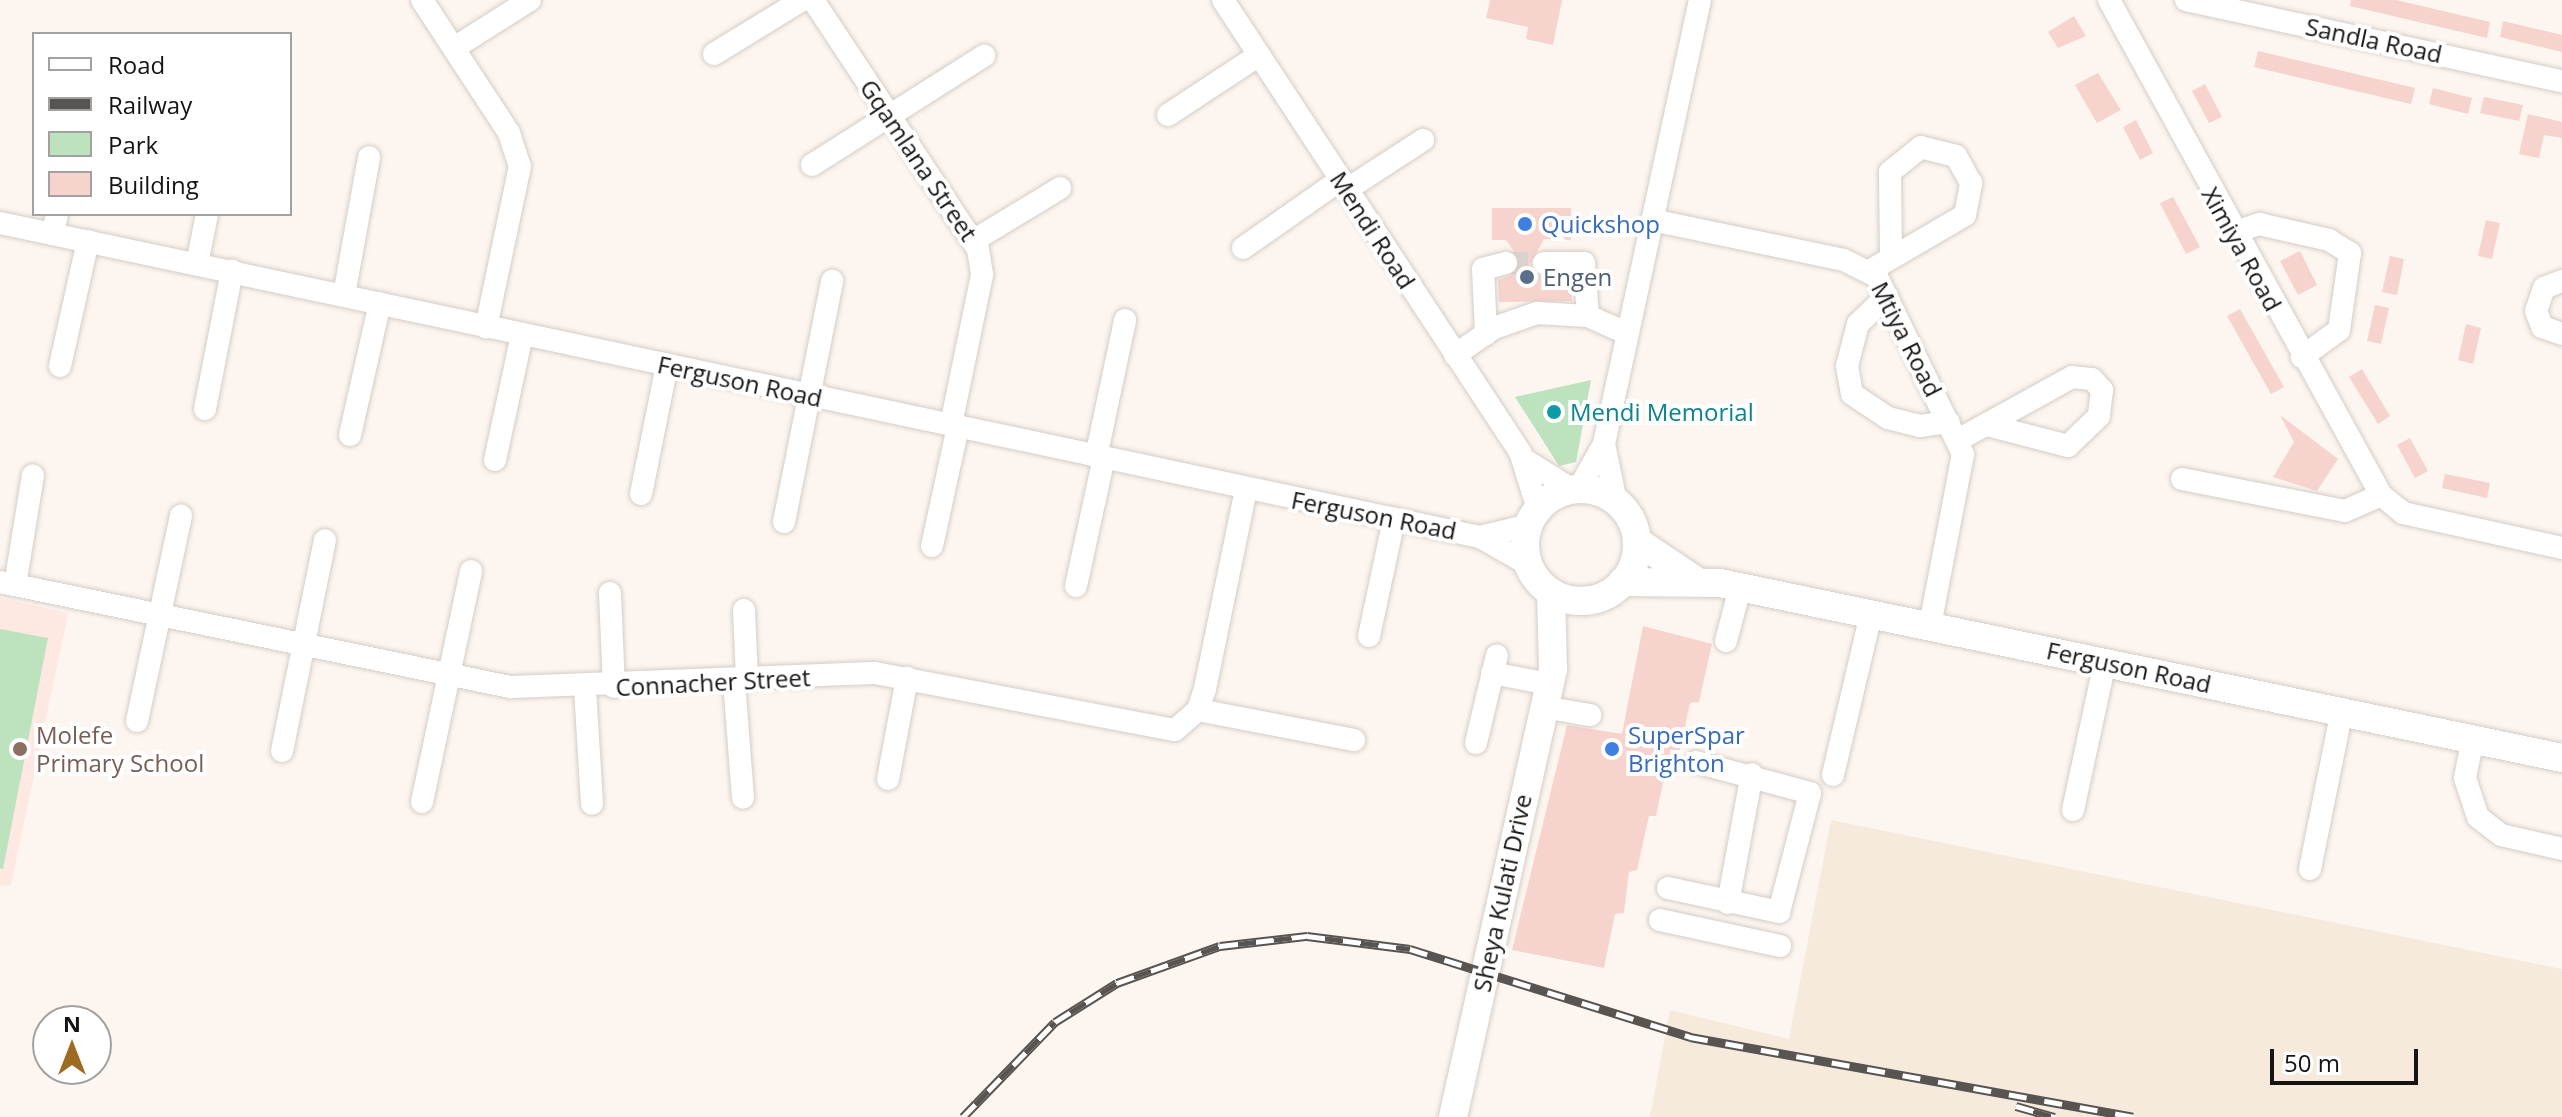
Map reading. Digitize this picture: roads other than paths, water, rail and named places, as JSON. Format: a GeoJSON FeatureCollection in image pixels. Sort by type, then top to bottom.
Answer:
{"type":"FeatureCollection","features":[{"type":"Feature","properties":{"kind":"main road"},"geometry":{"type":"LineString","coordinates":[[1576,490],[1616,502],[1637,541],[1615,588],[1577,601],[1551,592],[1529,565],[1533,517],[1576,490]]}},
{"type":"Feature","properties":{"kind":"main road","name":"Ferguson Road"},"geometry":{"type":"LineString","coordinates":[[1637,541],[1695,580]]}},
{"type":"Feature","properties":{"kind":"main road","name":"Ferguson Road"},"geometry":{"type":"LineString","coordinates":[[1615,588],[1695,580],[1740,588],[2562,758]]}},
{"type":"Feature","properties":{"kind":"main road","name":"Sheya Kulati Drive"},"geometry":{"type":"LineString","coordinates":[[1548,687],[1584,614],[1615,588]]}},
{"type":"Feature","properties":{"kind":"main road","name":"Sheya Kulati Drive"},"geometry":{"type":"LineString","coordinates":[[1453,1117],[1548,687],[1551,592]]}},
{"type":"Feature","properties":{"kind":"street"},"geometry":{"type":"LineString","coordinates":[[422,0],[509,133],[520,166],[486,327]]}},
{"type":"Feature","properties":{"kind":"street"},"geometry":{"type":"LineString","coordinates":[[454,48],[530,0]]}},
{"type":"Feature","properties":{"kind":"street"},"geometry":{"type":"LineString","coordinates":[[714,54],[802,0]]}},
{"type":"Feature","properties":{"kind":"street","name":"Gqamlana Street"},"geometry":{"type":"LineString","coordinates":[[813,0],[973,241],[982,275],[932,546]]}},
{"type":"Feature","properties":{"kind":"street","name":"Mendi Road"},"geometry":{"type":"LineString","coordinates":[[1223,0],[1525,460],[1533,517]]}},
{"type":"Feature","properties":{"kind":"street"},"geometry":{"type":"LineString","coordinates":[[1576,490],[1604,444],[1700,0]]}},
{"type":"Feature","properties":{"kind":"street","name":"Ximiya Road"},"geometry":{"type":"LineString","coordinates":[[2109,0],[2233,233],[2381,495]]}},
{"type":"Feature","properties":{"kind":"street","name":"Sandla Road"},"geometry":{"type":"LineString","coordinates":[[2186,0],[2562,81]]}},
{"type":"Feature","properties":{"kind":"street"},"geometry":{"type":"LineString","coordinates":[[1168,115],[1259,55]]}},
{"type":"Feature","properties":{"kind":"street"},"geometry":{"type":"LineString","coordinates":[[812,165],[984,56]]}},
{"type":"Feature","properties":{"kind":"street"},"geometry":{"type":"LineString","coordinates":[[1243,248],[1343,185],[1423,140]]}},
{"type":"Feature","properties":{"kind":"street"},"geometry":{"type":"LineString","coordinates":[[1871,270],[1891,252],[1965,215],[1971,183],[1956,156],[1921,147],[1890,172],[1891,252]]}},
{"type":"Feature","properties":{"kind":"street"},"geometry":{"type":"LineString","coordinates":[[344,295],[369,157]]}},
{"type":"Feature","properties":{"kind":"street"},"geometry":{"type":"LineString","coordinates":[[973,241],[1060,188]]}},
{"type":"Feature","properties":{"kind":"street"},"geometry":{"type":"LineString","coordinates":[[197,264],[207,216]]}},
{"type":"Feature","properties":{"kind":"street","name":"Mtiya Road"},"geometry":{"type":"LineString","coordinates":[[1652,220],[1871,270],[1954,431],[1963,476],[1930,625]]}},
{"type":"Feature","properties":{"kind":"street","name":"Ferguson Road"},"geometry":{"type":"LineString","coordinates":[[0,223],[55,224],[88,241],[1480,537],[1529,565]]}},
{"type":"Feature","properties":{"kind":"street"},"geometry":{"type":"LineString","coordinates":[[2233,233],[2259,224],[2329,240],[2350,253],[2339,330],[2302,357]]}},
{"type":"Feature","properties":{"kind":"street"},"geometry":{"type":"LineString","coordinates":[[60,366],[88,241]]}},
{"type":"Feature","properties":{"kind":"street"},"geometry":{"type":"LineString","coordinates":[[1486,334],[1483,269],[1506,263]]}},
{"type":"Feature","properties":{"kind":"street"},"geometry":{"type":"LineString","coordinates":[[1544,263],[1584,263],[1588,316]]}},
{"type":"Feature","properties":{"kind":"street"},"geometry":{"type":"LineString","coordinates":[[205,409],[232,271]]}},
{"type":"Feature","properties":{"kind":"street"},"geometry":{"type":"LineString","coordinates":[[784,522],[813,396],[832,281]]}},
{"type":"Feature","properties":{"kind":"street"},"geometry":{"type":"LineString","coordinates":[[2562,281],[2544,288],[2536,311],[2542,327],[2562,334]]}},
{"type":"Feature","properties":{"kind":"street"},"geometry":{"type":"LineString","coordinates":[[1887,296],[1858,324],[1847,366],[1852,394],[1888,418],[1954,431],[1987,425],[2072,377],[2092,379],[2102,390],[2099,416],[2068,446],[1987,425]]}},
{"type":"Feature","properties":{"kind":"street"},"geometry":{"type":"LineString","coordinates":[[350,435],[380,303]]}},
{"type":"Feature","properties":{"kind":"street"},"geometry":{"type":"LineString","coordinates":[[1455,355],[1486,334],[1537,313],[1588,316],[1626,333]]}},
{"type":"Feature","properties":{"kind":"street"},"geometry":{"type":"LineString","coordinates":[[1076,586],[1125,320]]}},
{"type":"Feature","properties":{"kind":"street"},"geometry":{"type":"LineString","coordinates":[[495,460],[522,335]]}},
{"type":"Feature","properties":{"kind":"street"},"geometry":{"type":"LineString","coordinates":[[641,494],[667,365]]}},
{"type":"Feature","properties":{"kind":"street"},"geometry":{"type":"LineString","coordinates":[[1604,444],[1616,502]]}},
{"type":"Feature","properties":{"kind":"street","name":"Mendi Road"},"geometry":{"type":"LineString","coordinates":[[1525,460],[1576,490]]}},
{"type":"Feature","properties":{"kind":"street"},"geometry":{"type":"LineString","coordinates":[[7,583],[33,475]]}},
{"type":"Feature","properties":{"kind":"street"},"geometry":{"type":"LineString","coordinates":[[2182,479],[2345,511],[2381,495],[2414,516],[2562,548]]}},
{"type":"Feature","properties":{"kind":"street"},"geometry":{"type":"LineString","coordinates":[[1246,489],[1198,710],[1354,740]]}},
{"type":"Feature","properties":{"kind":"street"},"geometry":{"type":"LineString","coordinates":[[137,721],[181,516]]}},
{"type":"Feature","properties":{"kind":"street","name":"Ferguson Road"},"geometry":{"type":"LineString","coordinates":[[1480,537],[1533,517]]}},
{"type":"Feature","properties":{"kind":"street"},"geometry":{"type":"LineString","coordinates":[[1369,636],[1394,519]]}},
{"type":"Feature","properties":{"kind":"street"},"geometry":{"type":"LineString","coordinates":[[282,751],[325,540]]}},
{"type":"Feature","properties":{"kind":"street"},"geometry":{"type":"LineString","coordinates":[[422,802],[471,571]]}},
{"type":"Feature","properties":{"kind":"street","name":"Connacher Street"},"geometry":{"type":"LineString","coordinates":[[7,583],[448,677],[585,689],[740,680],[907,678],[1154,729],[1175,730],[1198,710]]}},
{"type":"Feature","properties":{"kind":"street"},"geometry":{"type":"LineString","coordinates":[[1726,641],[1740,588]]}},
{"type":"Feature","properties":{"kind":"street"},"geometry":{"type":"LineString","coordinates":[[610,593],[614,687]]}},
{"type":"Feature","properties":{"kind":"street"},"geometry":{"type":"LineString","coordinates":[[743,798],[740,680],[744,610]]}},
{"type":"Feature","properties":{"kind":"street"},"geometry":{"type":"LineString","coordinates":[[1833,775],[1871,614]]}},
{"type":"Feature","properties":{"kind":"street"},"geometry":{"type":"LineString","coordinates":[[2073,810],[2105,662]]}},
{"type":"Feature","properties":{"kind":"street"},"geometry":{"type":"LineString","coordinates":[[1476,743],[1494,664],[1548,687],[1590,715]]}},
{"type":"Feature","properties":{"kind":"street"},"geometry":{"type":"LineString","coordinates":[[888,779],[907,678]]}},
{"type":"Feature","properties":{"kind":"street"},"geometry":{"type":"LineString","coordinates":[[585,689],[592,804]]}},
{"type":"Feature","properties":{"kind":"street"},"geometry":{"type":"LineString","coordinates":[[2310,869],[2342,711]]}},
{"type":"Feature","properties":{"kind":"street"},"geometry":{"type":"LineString","coordinates":[[2473,738],[2465,778],[2478,817],[2501,835],[2562,849]]}},
{"type":"Feature","properties":{"kind":"street"},"geometry":{"type":"LineString","coordinates":[[1668,888],[1779,912],[1810,793],[1752,774],[1696,762]]}},
{"type":"Feature","properties":{"kind":"street"},"geometry":{"type":"LineString","coordinates":[[1728,903],[1752,774]]}},
{"type":"Feature","properties":{"kind":"street"},"geometry":{"type":"LineString","coordinates":[[1660,920],[1780,946]]}},
{"type":"Feature","properties":{"kind":"tunnel"},"geometry":{"type":"LineString","coordinates":[[1506,263],[1544,263]]}},
{"type":"Feature","properties":{"kind":"railway"},"geometry":{"type":"LineString","coordinates":[[963,1117],[1055,1022],[1117,983],[1220,946],[1307,936],[1410,949],[1690,1037],[2133,1117]]}},
{"type":"Feature","properties":{"kind":"railway"},"geometry":{"type":"LineString","coordinates":[[2016,1106],[2054,1117]]}},
{"type":"Feature","properties":{"kind":"place","name":"Quickshop"},"geometry":{"type":"Point","coordinates":[1525,224]}},
{"type":"Feature","properties":{"kind":"place","name":"Engen"},"geometry":{"type":"Point","coordinates":[1527,277]}},
{"type":"Feature","properties":{"kind":"place","name":"Mendi Memorial"},"geometry":{"type":"Point","coordinates":[1554,412]}},
{"type":"Feature","properties":{"kind":"place","name":"Molefe Primary School"},"geometry":{"type":"Point","coordinates":[20,749]}},
{"type":"Feature","properties":{"kind":"place","name":"SuperSpar Brighton"},"geometry":{"type":"Point","coordinates":[1612,749]}}]}
